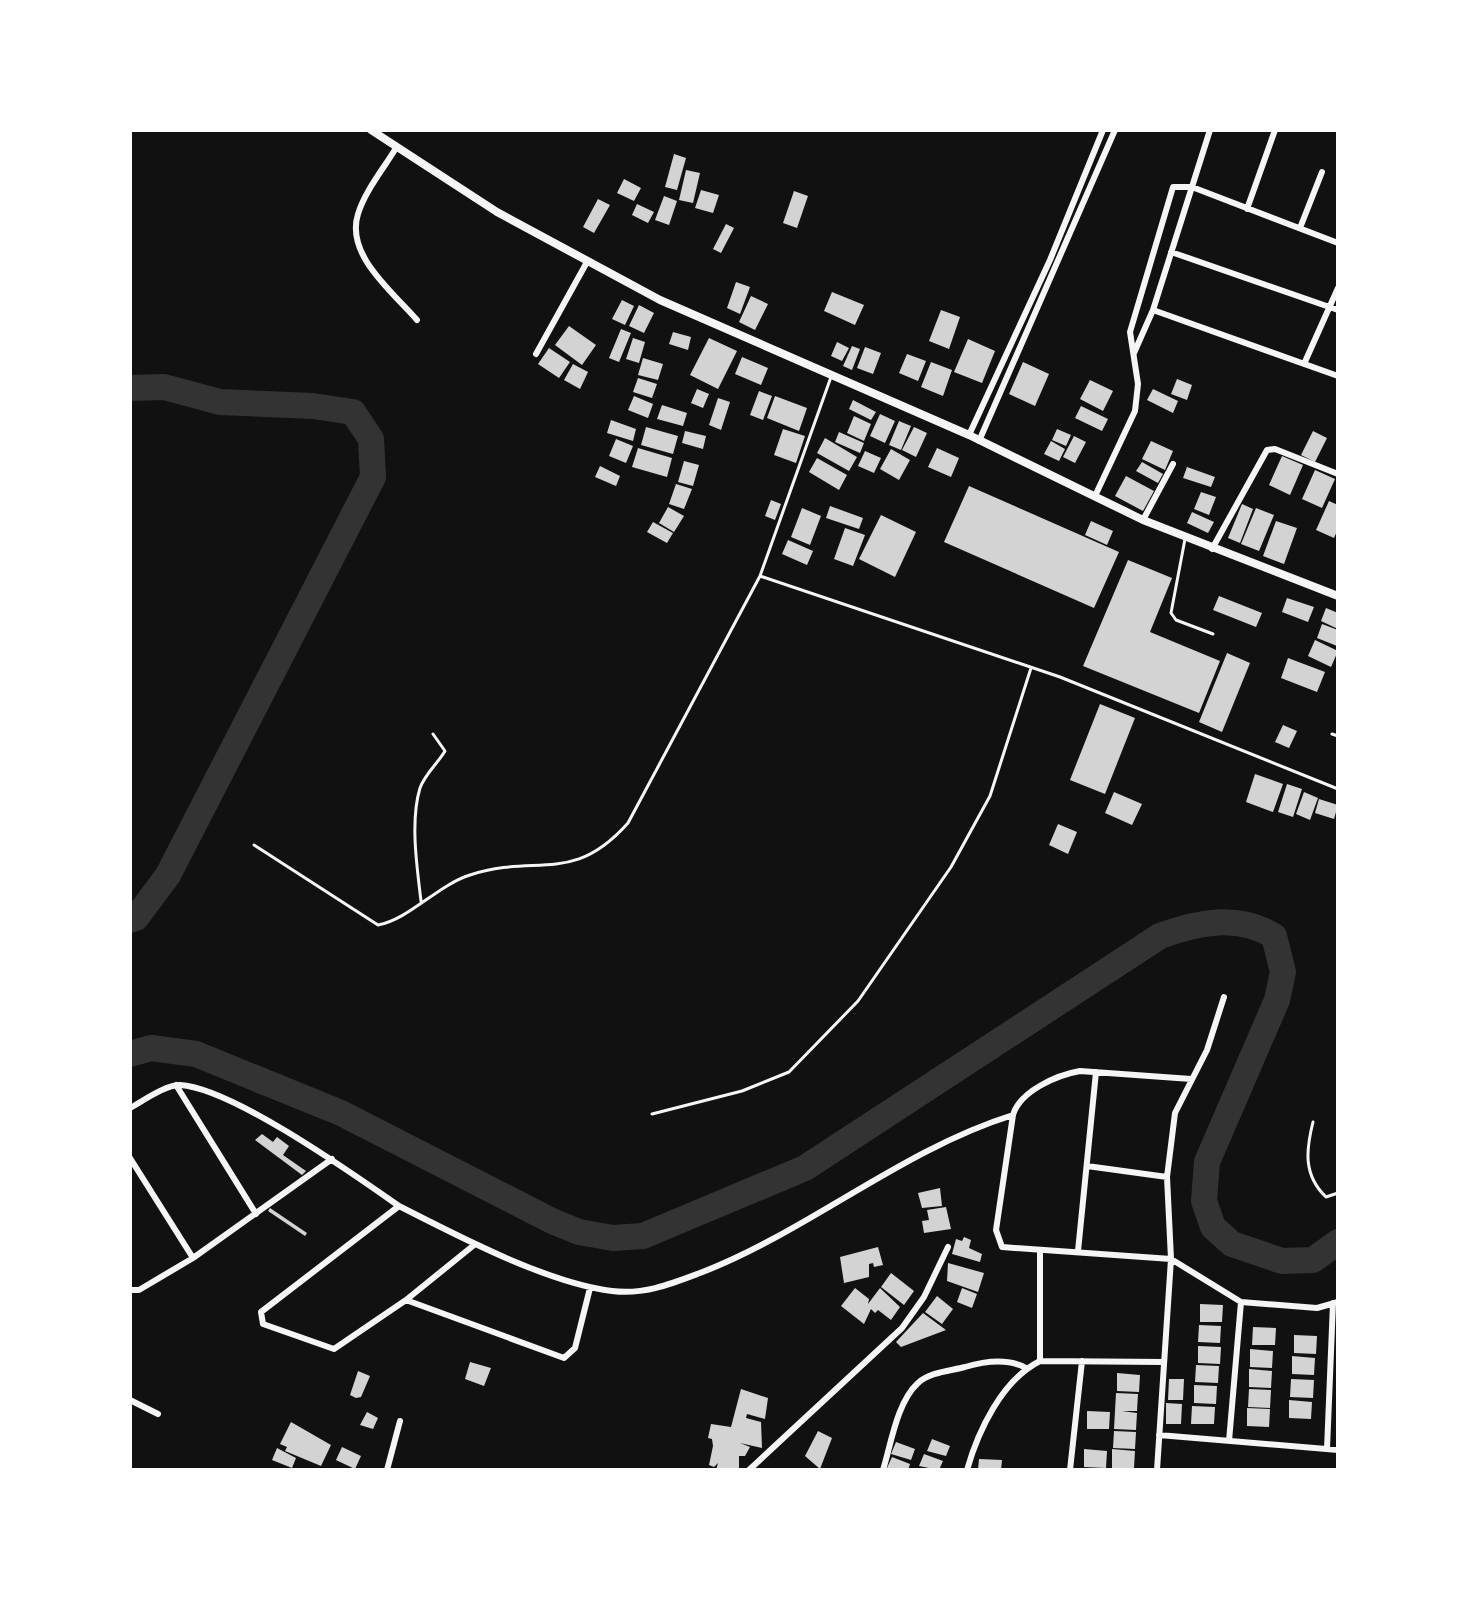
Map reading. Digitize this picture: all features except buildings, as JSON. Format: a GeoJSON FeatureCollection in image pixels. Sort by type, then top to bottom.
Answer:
{"type":"FeatureCollection","features":[{"type":"Feature","properties":{"kind":"street"},"geometry":{"type":"LineString","coordinates":[[371,130],[497,212],[660,300],[969,435],[1143,520],[1338,596]]}},
{"type":"Feature","properties":{"kind":"street"},"geometry":{"type":"LineString","coordinates":[[969,435],[1050,260],[1103,130]]}},
{"type":"Feature","properties":{"kind":"street"},"geometry":{"type":"LineString","coordinates":[[979,441],[1115,130]]}},
{"type":"Feature","properties":{"kind":"street"},"geometry":{"type":"LineString","coordinates":[[1134,353],[1153,310],[1210,130]]}},
{"type":"Feature","properties":{"kind":"street"},"geometry":{"type":"LineString","coordinates":[[1247,209],[1275,130]]}},
{"type":"Feature","properties":{"kind":"street"},"geometry":{"type":"LineString","coordinates":[[396,148],[358,212],[355,229],[368,264],[417,320]]}},
{"type":"Feature","properties":{"kind":"street"},"geometry":{"type":"LineString","coordinates":[[1300,228],[1322,172]]}},
{"type":"Feature","properties":{"kind":"street"},"geometry":{"type":"LineString","coordinates":[[1095,496],[1135,411],[1138,384],[1134,353],[1129,341],[1132,323],[1168,196],[1176,185],[1192,187],[1338,243]]}},
{"type":"Feature","properties":{"kind":"street"},"geometry":{"type":"LineString","coordinates":[[1171,252],[1338,310]]}},
{"type":"Feature","properties":{"kind":"street"},"geometry":{"type":"LineString","coordinates":[[536,354],[587,262]]}},
{"type":"Feature","properties":{"kind":"street"},"geometry":{"type":"LineString","coordinates":[[1304,364],[1338,288]]}},
{"type":"Feature","properties":{"kind":"street"},"geometry":{"type":"LineString","coordinates":[[1153,310],[1338,376]]}},
{"type":"Feature","properties":{"kind":"street"},"geometry":{"type":"LineString","coordinates":[[1212,549],[1267,450],[1275,449],[1338,474]]}},
{"type":"Feature","properties":{"kind":"street"},"geometry":{"type":"LineString","coordinates":[[1143,520],[1173,464]]}},
{"type":"Feature","properties":{"kind":"street"},"geometry":{"type":"LineString","coordinates":[[1157,1470],[1171,1259],[1167,1177],[1175,1113],[1207,1050],[1224,997]]}},
{"type":"Feature","properties":{"kind":"street"},"geometry":{"type":"LineString","coordinates":[[1191,1079],[1096,1072],[1064,1075],[1028,1095],[1013,1115],[997,1237],[1006,1249],[1171,1259],[1241,1302],[1317,1308],[1336,1303],[1327,1449]]}},
{"type":"Feature","properties":{"kind":"street"},"geometry":{"type":"LineString","coordinates":[[1078,1251],[1096,1072]]}},
{"type":"Feature","properties":{"kind":"street"},"geometry":{"type":"LineString","coordinates":[[130,1108],[176,1085],[215,1093],[332,1159],[399,1206],[474,1245],[590,1288],[638,1292],[762,1248],[978,1127],[1013,1115]]}},
{"type":"Feature","properties":{"kind":"street"},"geometry":{"type":"LineString","coordinates":[[176,1085],[256,1214]]}},
{"type":"Feature","properties":{"kind":"street"},"geometry":{"type":"LineString","coordinates":[[130,1158],[193,1258]]}},
{"type":"Feature","properties":{"kind":"street"},"geometry":{"type":"LineString","coordinates":[[130,1290],[139,1290],[193,1258],[332,1159]]}},
{"type":"Feature","properties":{"kind":"street"},"geometry":{"type":"LineString","coordinates":[[1087,1166],[1167,1177]]}},
{"type":"Feature","properties":{"kind":"street"},"geometry":{"type":"LineString","coordinates":[[399,1206],[261,1312],[263,1324],[334,1349],[406,1300],[474,1245]]}},
{"type":"Feature","properties":{"kind":"street"},"geometry":{"type":"LineString","coordinates":[[749,1470],[902,1328],[924,1297],[948,1247]]}},
{"type":"Feature","properties":{"kind":"street"},"geometry":{"type":"LineString","coordinates":[[1040,1251],[1040,1361]]}},
{"type":"Feature","properties":{"kind":"street"},"geometry":{"type":"LineString","coordinates":[[406,1300],[564,1358],[575,1348],[590,1288]]}},
{"type":"Feature","properties":{"kind":"street"},"geometry":{"type":"LineString","coordinates":[[1229,1441],[1241,1302]]}},
{"type":"Feature","properties":{"kind":"street"},"geometry":{"type":"LineString","coordinates":[[967,1470],[976,1440],[1026,1368],[1040,1361],[1164,1362]]}},
{"type":"Feature","properties":{"kind":"street"},"geometry":{"type":"LineString","coordinates":[[1070,1470],[1082,1361]]}},
{"type":"Feature","properties":{"kind":"street"},"geometry":{"type":"LineString","coordinates":[[883,1470],[907,1397],[919,1382],[935,1374],[976,1364],[1015,1362],[1026,1368]]}},
{"type":"Feature","properties":{"kind":"street"},"geometry":{"type":"LineString","coordinates":[[130,1400],[158,1414]]}},
{"type":"Feature","properties":{"kind":"street"},"geometry":{"type":"LineString","coordinates":[[387,1470],[400,1421]]}},
{"type":"Feature","properties":{"kind":"street"},"geometry":{"type":"LineString","coordinates":[[1159,1435],[1338,1450]]}},
{"type":"Feature","properties":{"kind":"lane"},"geometry":{"type":"LineString","coordinates":[[254,845],[373,925],[387,923],[467,875],[575,861],[594,855],[610,843],[628,823],[760,576],[831,377]]}},
{"type":"Feature","properties":{"kind":"lane"},"geometry":{"type":"LineString","coordinates":[[1185,538],[1171,613],[1176,620],[1213,634]]}},
{"type":"Feature","properties":{"kind":"lane"},"geometry":{"type":"LineString","coordinates":[[760,576],[1031,668],[1338,789]]}},
{"type":"Feature","properties":{"kind":"lane"},"geometry":{"type":"LineString","coordinates":[[652,1114],[742,1091],[789,1072],[858,1001],[951,867],[990,796],[1031,668]]}},
{"type":"Feature","properties":{"kind":"lane"},"geometry":{"type":"LineString","coordinates":[[421,901],[417,858],[419,796],[424,779],[445,751],[433,734]]}},
{"type":"Feature","properties":{"kind":"lane"},"geometry":{"type":"LineString","coordinates":[[1332,734],[1338,736]]}},
{"type":"Feature","properties":{"kind":"lane"},"geometry":{"type":"LineString","coordinates":[[1313,1122],[1307,1162],[1313,1182],[1326,1197],[1338,1193]]}},
{"type":"Feature","properties":{"kind":"waterway"},"geometry":{"type":"LineString","coordinates":[[130,388],[164,387],[220,402],[313,406],[353,412],[371,439],[373,477],[168,875],[136,918],[130,920]]}},
{"type":"Feature","properties":{"kind":"waterway"},"geometry":{"type":"LineString","coordinates":[[130,1054],[151,1048],[196,1054],[341,1113],[579,1232],[613,1238],[643,1236],[805,1168],[1160,936],[1218,922],[1246,925],[1274,936],[1283,972],[1277,1000],[1207,1162],[1204,1201],[1213,1227],[1232,1244],[1282,1261],[1313,1260],[1338,1242]]}}]}
